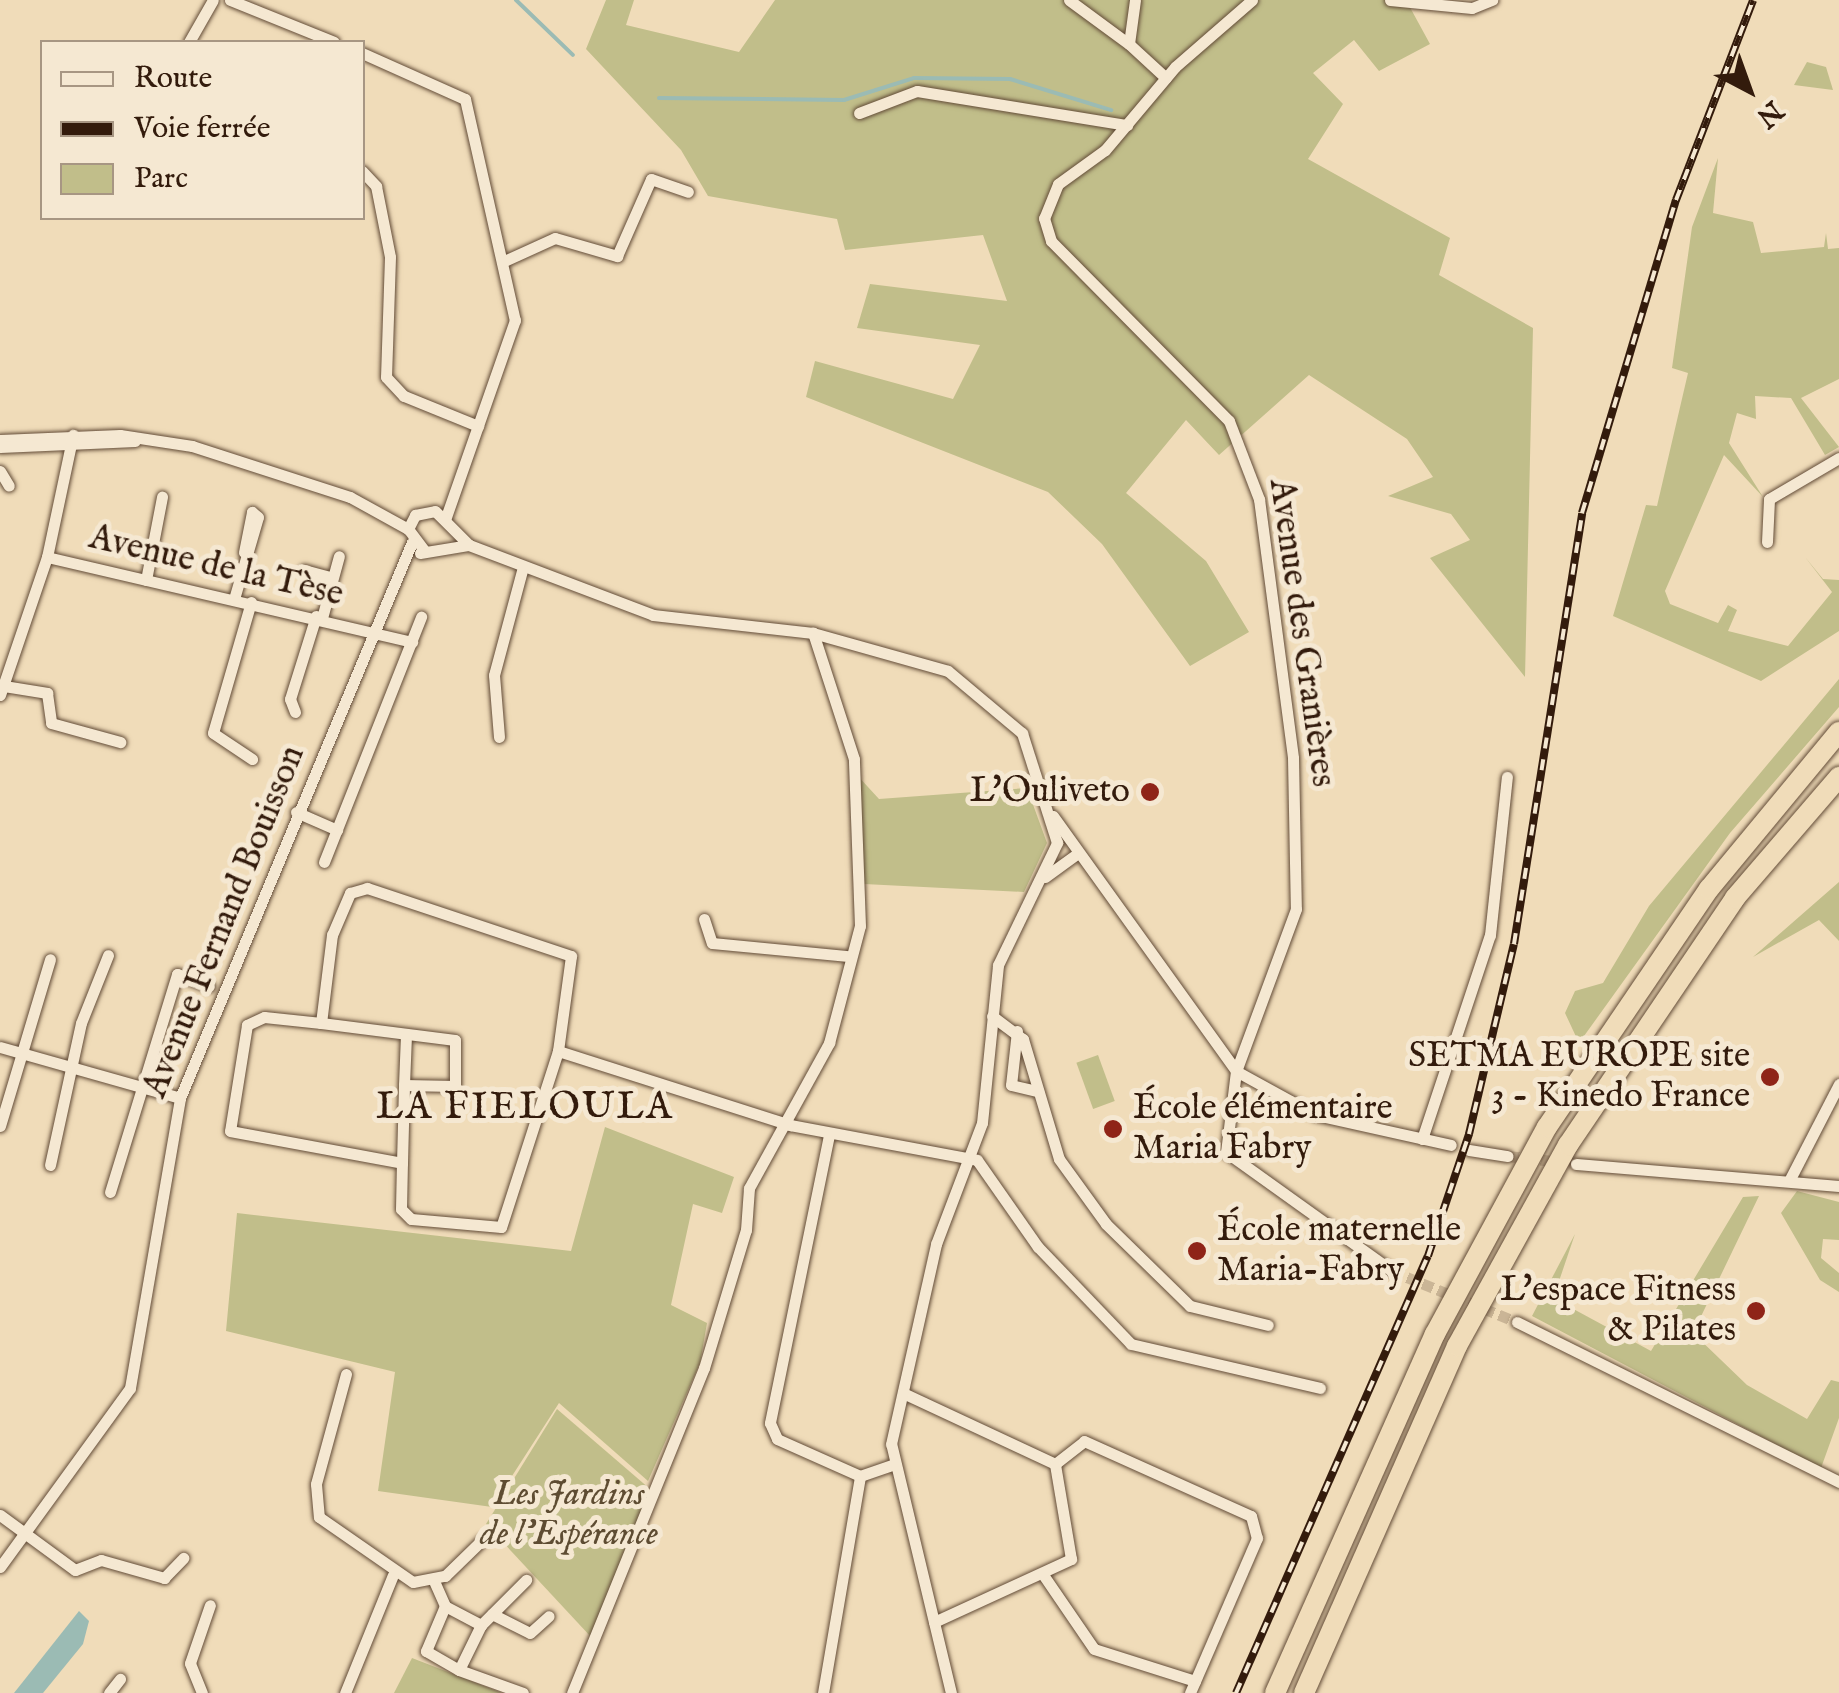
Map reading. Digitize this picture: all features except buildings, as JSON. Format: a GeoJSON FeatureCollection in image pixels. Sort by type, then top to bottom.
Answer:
{"type":"FeatureCollection","features":[{"type":"Feature","properties":{"kind":"highway"},"geometry":{"type":"LineString","coordinates":[[1275,1693],[1435,1334],[1547,1127],[1709,889],[1839,732]]}},
{"type":"Feature","properties":{"kind":"highway"},"geometry":{"type":"LineString","coordinates":[[1304,1693],[1457,1346],[1568,1145],[1735,898],[1839,777]]}},
{"type":"Feature","properties":{"kind":"street"},"geometry":{"type":"LineString","coordinates":[[190,40],[213,0]]}},
{"type":"Feature","properties":{"kind":"street"},"geometry":{"type":"LineString","coordinates":[[230,0],[329,40]]}},
{"type":"Feature","properties":{"kind":"street"},"geometry":{"type":"LineString","coordinates":[[1069,0],[1129,44],[1166,78]]}},
{"type":"Feature","properties":{"kind":"street"},"geometry":{"type":"LineString","coordinates":[[1129,44],[1135,0]]}},
{"type":"Feature","properties":{"kind":"street","name":"Avenue des Granières"},"geometry":{"type":"LineString","coordinates":[[1252,0],[1166,78],[1127,125],[1058,184],[1044,218],[1051,241],[1229,421],[1259,498],[1293,764],[1296,909],[1236,1071],[1226,1152],[1392,1271]]}},
{"type":"Feature","properties":{"kind":"street"},"geometry":{"type":"LineString","coordinates":[[1390,0],[1472,8],[1492,0]]}},
{"type":"Feature","properties":{"kind":"street"},"geometry":{"type":"LineString","coordinates":[[365,55],[459,88],[502,262],[514,329],[452,492],[440,547]]}},
{"type":"Feature","properties":{"kind":"street"},"geometry":{"type":"LineString","coordinates":[[859,114],[917,90],[1127,125]]}},
{"type":"Feature","properties":{"kind":"street"},"geometry":{"type":"LineString","coordinates":[[365,174],[376,186],[390,257],[386,376],[404,396],[478,426]]}},
{"type":"Feature","properties":{"kind":"street"},"geometry":{"type":"LineString","coordinates":[[502,262],[555,238],[617,256],[652,179],[688,192]]}},
{"type":"Feature","properties":{"kind":"street"},"geometry":{"type":"LineString","coordinates":[[0,443],[146,439],[246,459],[388,513],[422,512],[447,524],[469,545],[653,615],[813,632],[906,654],[976,687],[1022,733],[1051,812],[1055,848],[998,966],[971,1158],[936,1244],[903,1393],[894,1464],[951,1693]]}},
{"type":"Feature","properties":{"kind":"street"},"geometry":{"type":"LineString","coordinates":[[66,441],[66,476],[47,557],[5,665],[2,691],[46,693],[50,723],[120,742]]}},
{"type":"Feature","properties":{"kind":"street"},"geometry":{"type":"LineString","coordinates":[[1767,542],[1769,499],[1839,458]]}},
{"type":"Feature","properties":{"kind":"street"},"geometry":{"type":"LineString","coordinates":[[0,471],[9,486]]}},
{"type":"Feature","properties":{"kind":"street"},"geometry":{"type":"LineString","coordinates":[[422,512],[452,492]]}},
{"type":"Feature","properties":{"kind":"street"},"geometry":{"type":"LineString","coordinates":[[146,580],[162,497]]}},
{"type":"Feature","properties":{"kind":"street","name":"Avenue Fernand Bouisson"},"geometry":{"type":"LineString","coordinates":[[0,1567],[130,1388],[180,1098],[422,512]]}},
{"type":"Feature","properties":{"kind":"street"},"geometry":{"type":"LineString","coordinates":[[388,513],[424,550],[469,545]]}},
{"type":"Feature","properties":{"kind":"street","name":"Avenue Fernand Bouisson"},"geometry":{"type":"LineString","coordinates":[[401,567],[424,550]]}},
{"type":"Feature","properties":{"kind":"street"},"geometry":{"type":"LineString","coordinates":[[234,599],[244,552]]}},
{"type":"Feature","properties":{"kind":"street"},"geometry":{"type":"LineString","coordinates":[[295,712],[290,699],[339,556]]}},
{"type":"Feature","properties":{"kind":"street","name":"Avenue de la Tèse"},"geometry":{"type":"LineString","coordinates":[[47,557],[319,617],[412,642]]}},
{"type":"Feature","properties":{"kind":"street"},"geometry":{"type":"LineString","coordinates":[[499,737],[494,675],[523,567]]}},
{"type":"Feature","properties":{"kind":"street"},"geometry":{"type":"LineString","coordinates":[[304,570],[330,577]]}},
{"type":"Feature","properties":{"kind":"street"},"geometry":{"type":"LineString","coordinates":[[251,602],[213,732],[252,759]]}},
{"type":"Feature","properties":{"kind":"street"},"geometry":{"type":"LineString","coordinates":[[324,862],[422,617]]}},
{"type":"Feature","properties":{"kind":"street"},"geometry":{"type":"LineString","coordinates":[[572,1693],[704,1368],[746,1230],[749,1188],[790,1125],[829,1043],[863,899],[854,760],[813,632]]}},
{"type":"Feature","properties":{"kind":"street"},"geometry":{"type":"LineString","coordinates":[[1422,1138],[1490,935],[1507,777]]}},
{"type":"Feature","properties":{"kind":"street"},"geometry":{"type":"LineString","coordinates":[[296,812],[337,830]]}},
{"type":"Feature","properties":{"kind":"street"},"geometry":{"type":"LineString","coordinates":[[1051,812],[1071,841],[1070,860]]}},
{"type":"Feature","properties":{"kind":"street"},"geometry":{"type":"LineString","coordinates":[[1055,848],[1071,841]]}},
{"type":"Feature","properties":{"kind":"street"},"geometry":{"type":"LineString","coordinates":[[1055,848],[1092,879],[1236,1071],[1316,1115],[1451,1145]]}},
{"type":"Feature","properties":{"kind":"street"},"geometry":{"type":"LineString","coordinates":[[1043,878],[1070,860]]}},
{"type":"Feature","properties":{"kind":"street"},"geometry":{"type":"LineString","coordinates":[[321,1023],[334,926],[350,893],[367,888],[565,948],[558,1051],[501,1227],[404,1215],[406,1036]]}},
{"type":"Feature","properties":{"kind":"street"},"geometry":{"type":"LineString","coordinates":[[704,919],[712,943],[848,956]]}},
{"type":"Feature","properties":{"kind":"street"},"geometry":{"type":"LineString","coordinates":[[50,1165],[72,1074],[108,955]]}},
{"type":"Feature","properties":{"kind":"street"},"geometry":{"type":"LineString","coordinates":[[0,1126],[50,959]]}},
{"type":"Feature","properties":{"kind":"street"},"geometry":{"type":"LineString","coordinates":[[110,1192],[136,1089],[177,974],[209,986]]}},
{"type":"Feature","properties":{"kind":"street"},"geometry":{"type":"LineString","coordinates":[[992,1016],[1017,1031],[1075,1186],[1152,1274],[1190,1306],[1268,1326]]}},
{"type":"Feature","properties":{"kind":"street"},"geometry":{"type":"LineString","coordinates":[[402,1163],[230,1131],[247,1025],[264,1017],[455,1040],[455,1086],[404,1085]]}},
{"type":"Feature","properties":{"kind":"street"},"geometry":{"type":"LineString","coordinates":[[1017,1031],[1011,1085],[1038,1092]]}},
{"type":"Feature","properties":{"kind":"street"},"geometry":{"type":"LineString","coordinates":[[0,1047],[72,1074],[180,1098]]}},
{"type":"Feature","properties":{"kind":"street"},"geometry":{"type":"LineString","coordinates":[[558,1051],[790,1125],[971,1158],[1038,1247],[1132,1344],[1320,1388]]}},
{"type":"Feature","properties":{"kind":"street"},"geometry":{"type":"LineString","coordinates":[[1790,1178],[1839,1084]]}},
{"type":"Feature","properties":{"kind":"street"},"geometry":{"type":"LineString","coordinates":[[829,1135],[770,1424],[778,1438],[860,1476],[894,1464]]}},
{"type":"Feature","properties":{"kind":"street"},"geometry":{"type":"LineString","coordinates":[[1469,1150],[1508,1156]]}},
{"type":"Feature","properties":{"kind":"street"},"geometry":{"type":"LineString","coordinates":[[1576,1164],[1790,1178],[1839,1186]]}},
{"type":"Feature","properties":{"kind":"street"},"geometry":{"type":"LineString","coordinates":[[1516,1322],[1839,1482]]}},
{"type":"Feature","properties":{"kind":"street"},"geometry":{"type":"LineString","coordinates":[[346,1374],[314,1500],[330,1529],[393,1575],[434,1581],[482,1540]]}},
{"type":"Feature","properties":{"kind":"street"},"geometry":{"type":"LineString","coordinates":[[903,1393],[1056,1464]]}},
{"type":"Feature","properties":{"kind":"street"},"geometry":{"type":"LineString","coordinates":[[1044,1576],[1094,1649],[1192,1687],[1256,1522],[1084,1441],[1056,1464]]}},
{"type":"Feature","properties":{"kind":"street"},"geometry":{"type":"LineString","coordinates":[[934,1622],[1044,1576],[1074,1555],[1056,1464]]}},
{"type":"Feature","properties":{"kind":"street"},"geometry":{"type":"LineString","coordinates":[[823,1693],[860,1476]]}},
{"type":"Feature","properties":{"kind":"street"},"geometry":{"type":"LineString","coordinates":[[0,1515],[75,1570],[101,1560],[164,1578],[183,1558]]}},
{"type":"Feature","properties":{"kind":"street"},"geometry":{"type":"LineString","coordinates":[[345,1693],[393,1575]]}},
{"type":"Feature","properties":{"kind":"street"},"geometry":{"type":"LineString","coordinates":[[460,1670],[481,1625],[526,1580]]}},
{"type":"Feature","properties":{"kind":"street"},"geometry":{"type":"LineString","coordinates":[[434,1581],[445,1606],[481,1625]]}},
{"type":"Feature","properties":{"kind":"street"},"geometry":{"type":"LineString","coordinates":[[202,1693],[190,1664],[210,1605]]}},
{"type":"Feature","properties":{"kind":"street"},"geometry":{"type":"LineString","coordinates":[[445,1606],[426,1651],[460,1670],[523,1693]]}},
{"type":"Feature","properties":{"kind":"street"},"geometry":{"type":"LineString","coordinates":[[492,1614],[530,1633],[549,1616]]}},
{"type":"Feature","properties":{"kind":"street"},"geometry":{"type":"LineString","coordinates":[[109,1693],[120,1679]]}},
{"type":"Feature","properties":{"kind":"green space"},"geometry":{"type":"Polygon","coordinates":[[[606,0],[634,0],[626,25],[739,52],[775,0],[1406,0],[1430,44],[1379,71],[1354,40],[1313,73],[1343,104],[1308,159],[1450,238],[1439,275],[1533,328],[1525,677],[1430,558],[1470,540],[1451,514],[1388,496],[1433,477],[1407,439],[1309,375],[1219,455],[1186,420],[1126,493],[1206,561],[1249,632],[1190,666],[1102,544],[1048,492],[806,397],[815,361],[953,399],[980,345],[857,328],[870,284],[1007,301],[983,235],[845,250],[837,219],[708,196],[681,150],[586,49],[606,0]]]}},
{"type":"Feature","properties":{"kind":"green space"},"geometry":{"type":"Polygon","coordinates":[[[1807,62],[1826,67],[1833,90],[1794,85],[1807,62]]]}},
{"type":"Feature","properties":{"kind":"green space"},"geometry":{"type":"Polygon","coordinates":[[[1718,158],[1713,213],[1753,222],[1761,253],[1824,247],[1826,233],[1828,249],[1839,248],[1839,379],[1801,398],[1839,447],[1825,455],[1791,398],[1755,396],[1756,419],[1737,413],[1729,443],[1763,497],[1724,455],[1665,591],[1670,604],[1718,623],[1728,605],[1737,610],[1728,631],[1788,646],[1832,592],[1805,557],[1823,579],[1839,580],[1839,631],[1761,681],[1613,616],[1646,505],[1657,506],[1688,373],[1672,368],[1692,227],[1718,158]]]}},
{"type":"Feature","properties":{"kind":"green space"},"geometry":{"type":"Polygon","coordinates":[[[1839,679],[1839,707],[1730,833],[1579,1043],[1565,1013],[1575,991],[1603,983],[1649,906],[1839,679]]]}},
{"type":"Feature","properties":{"kind":"green space"},"geometry":{"type":"Polygon","coordinates":[[[857,775],[879,799],[1027,788],[1047,843],[1024,892],[864,884],[857,775]]]}},
{"type":"Feature","properties":{"kind":"green space"},"geometry":{"type":"Polygon","coordinates":[[[1839,882],[1839,941],[1819,920],[1753,957],[1839,882]]]}},
{"type":"Feature","properties":{"kind":"green space"},"geometry":{"type":"Polygon","coordinates":[[[1098,1055],[1115,1101],[1093,1109],[1076,1063],[1098,1055]]]}},
{"type":"Feature","properties":{"kind":"green space"},"geometry":{"type":"Polygon","coordinates":[[[605,1127],[734,1177],[722,1213],[693,1204],[671,1305],[707,1323],[700,1363],[648,1481],[559,1403],[492,1507],[378,1491],[395,1372],[226,1331],[237,1213],[571,1251],[605,1127]]]}},
{"type":"Feature","properties":{"kind":"green space"},"geometry":{"type":"Polygon","coordinates":[[[1797,1191],[1839,1202],[1839,1240],[1823,1239],[1821,1258],[1839,1273],[1839,1292],[1820,1280],[1781,1213],[1797,1191]]]}},
{"type":"Feature","properties":{"kind":"green space"},"geometry":{"type":"Polygon","coordinates":[[[1759,1196],[1693,1333],[1747,1385],[1807,1419],[1831,1380],[1839,1382],[1839,1418],[1821,1468],[1532,1316],[1575,1234],[1556,1290],[1566,1305],[1651,1351],[1743,1197],[1759,1196]]]}},
{"type":"Feature","properties":{"kind":"green space","name":"Les Jardins de l'Espérance"},"geometry":{"type":"Polygon","coordinates":[[[557,1409],[650,1489],[591,1637],[486,1524],[557,1409]]]}},
{"type":"Feature","properties":{"kind":"green space"},"geometry":{"type":"Polygon","coordinates":[[[412,1658],[502,1693],[394,1693],[412,1658]]]}},
{"type":"Feature","properties":{"kind":"water"},"geometry":{"type":"Polygon","coordinates":[[[79,1611],[89,1621],[83,1644],[43,1693],[14,1693],[79,1611]]]}},
{"type":"Feature","properties":{"kind":"waterway"},"geometry":{"type":"LineString","coordinates":[[516,0],[573,55]]}},
{"type":"Feature","properties":{"kind":"waterway"},"geometry":{"type":"LineString","coordinates":[[659,98],[844,100],[914,78],[1010,79],[1111,110]]}},
{"type":"Feature","properties":{"kind":"tunnel"},"geometry":{"type":"LineString","coordinates":[[1508,1156],[1562,1162]]}},
{"type":"Feature","properties":{"kind":"tunnel"},"geometry":{"type":"LineString","coordinates":[[1392,1271],[1517,1322]]}},
{"type":"Feature","properties":{"kind":"railway"},"geometry":{"type":"LineString","coordinates":[[1236,1693],[1428,1256],[1469,1134],[1514,944],[1582,513],[1676,200],[1753,0]]}},
{"type":"Feature","properties":{"kind":"place","name":"L'Ouliveto"},"geometry":{"type":"Point","coordinates":[1150,792]}},
{"type":"Feature","properties":{"kind":"place","name":"SETMA EUROPE site 3 - Kinedo France"},"geometry":{"type":"Point","coordinates":[1770,1077]}},
{"type":"Feature","properties":{"kind":"place","name":"École élémentaire Maria Fabry"},"geometry":{"type":"Point","coordinates":[1113,1129]}},
{"type":"Feature","properties":{"kind":"place","name":"École maternelle Maria-Fabry"},"geometry":{"type":"Point","coordinates":[1197,1251]}},
{"type":"Feature","properties":{"kind":"place","name":"L'espace Fitness & Pilates"},"geometry":{"type":"Point","coordinates":[1756,1311]}},
{"type":"Feature","properties":{"kind":"district","name":"LA FIELOULA"},"geometry":{"type":"Point","coordinates":[525,1109]}}]}
